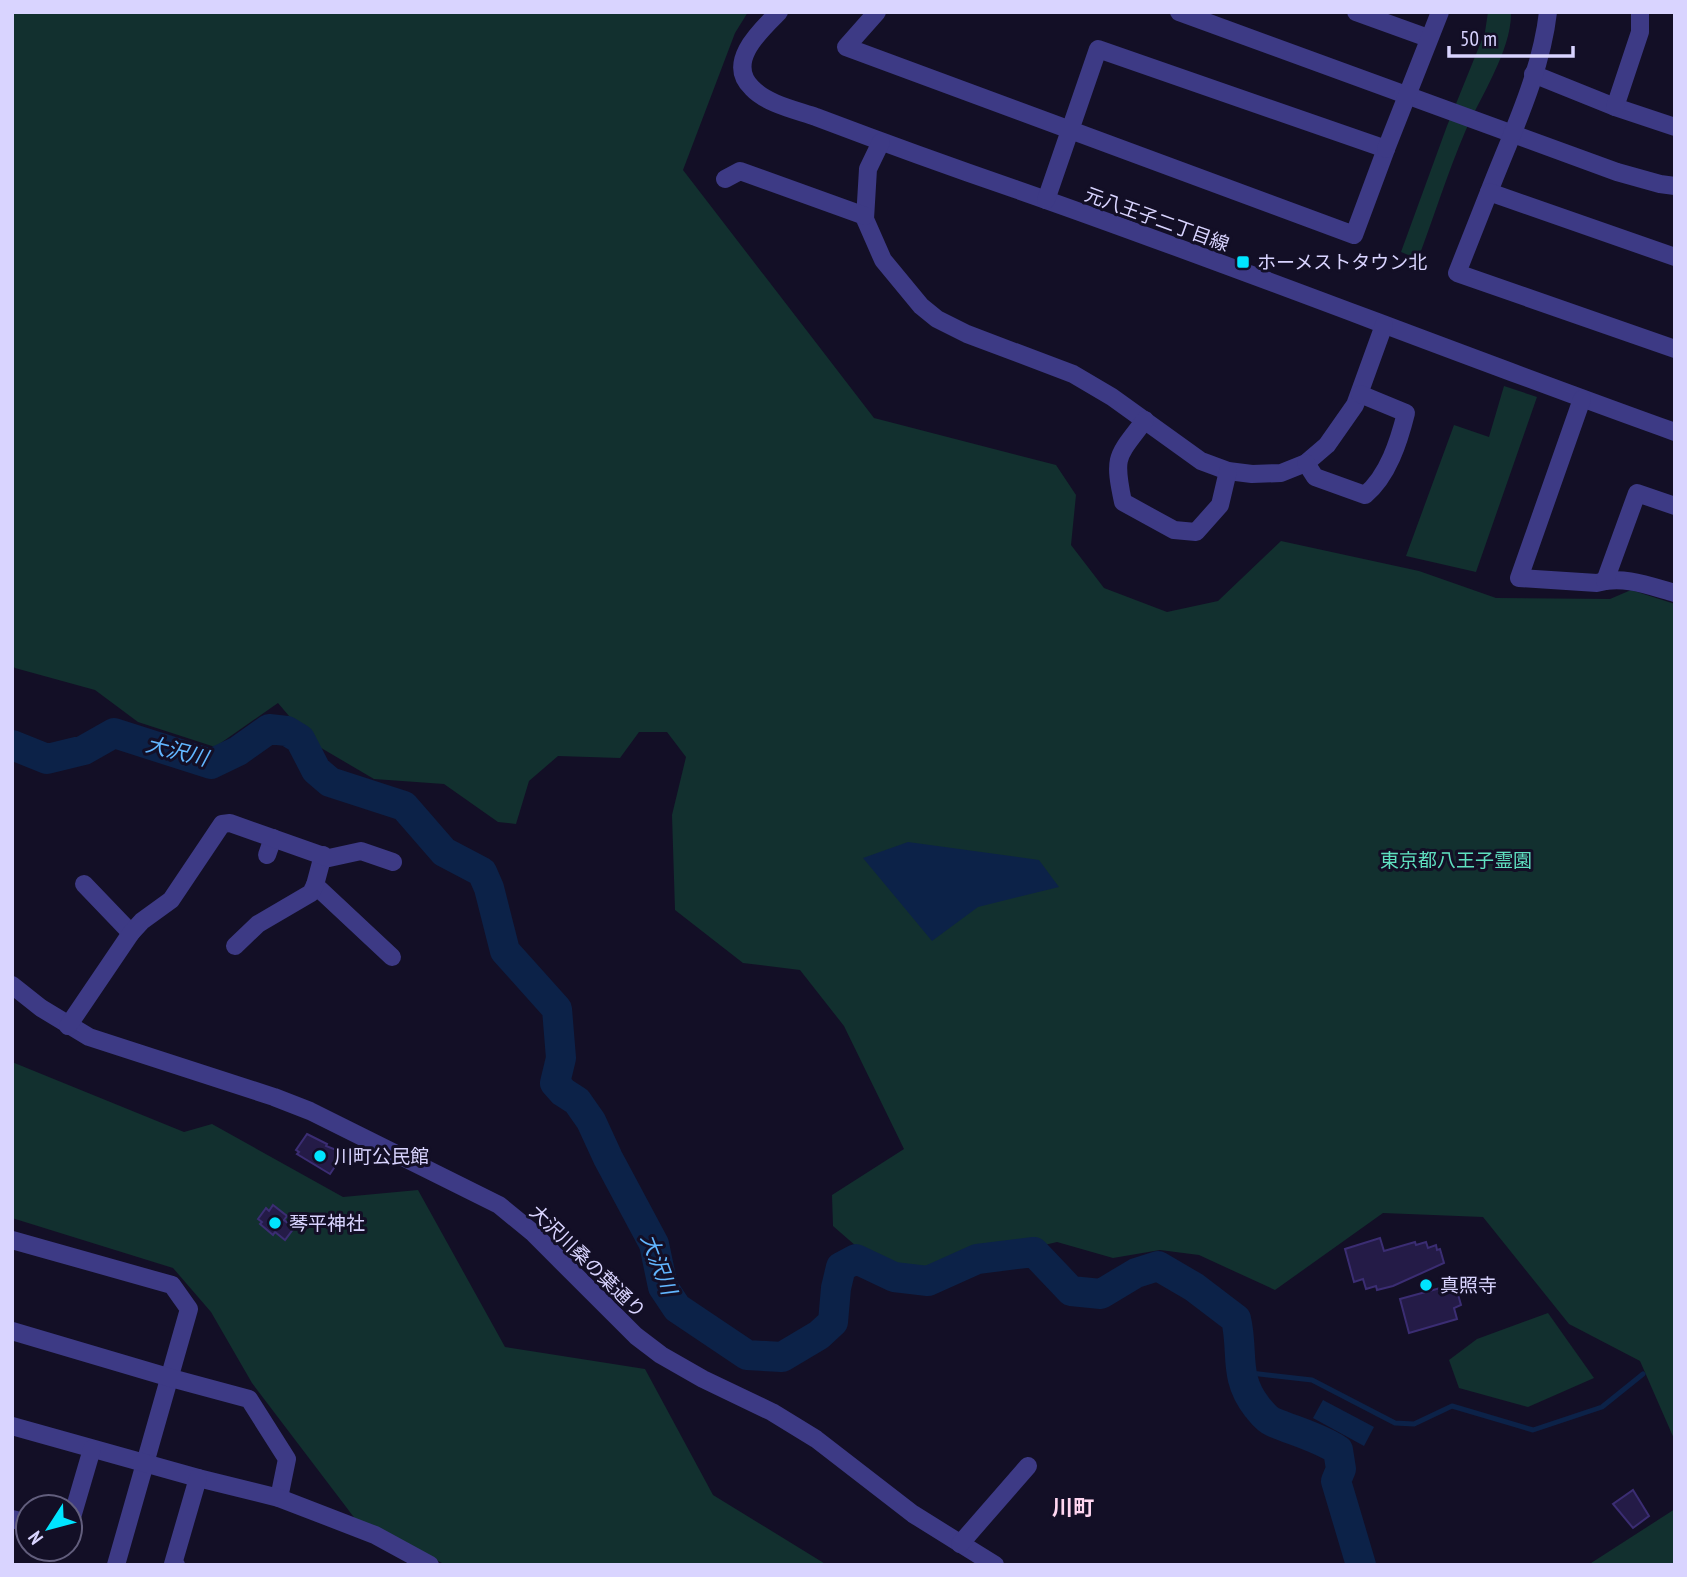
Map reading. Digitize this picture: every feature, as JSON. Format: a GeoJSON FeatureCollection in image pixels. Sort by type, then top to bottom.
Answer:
{"type":"FeatureCollection","features":[{"type":"Feature","properties":{"kind":"street","name":"元八王子二丁目線"},"geometry":{"type":"LineString","coordinates":[[779,12],[745,51],[743,70],[751,88],[769,99],[1675,432]]}},
{"type":"Feature","properties":{"kind":"street"},"geometry":{"type":"LineString","coordinates":[[877,12],[846,47],[1354,235],[1440,12]]}},
{"type":"Feature","properties":{"kind":"street"},"geometry":{"type":"LineString","coordinates":[[1179,12],[1214,18],[1406,96],[1617,172],[1675,186]]}},
{"type":"Feature","properties":{"kind":"street"},"geometry":{"type":"LineString","coordinates":[[1356,12],[1428,38]]}},
{"type":"Feature","properties":{"kind":"street"},"geometry":{"type":"LineString","coordinates":[[1548,12],[1533,74],[1457,273],[1675,349]]}},
{"type":"Feature","properties":{"kind":"street"},"geometry":{"type":"LineString","coordinates":[[1615,107],[1640,32],[1640,12]]}},
{"type":"Feature","properties":{"kind":"street"},"geometry":{"type":"LineString","coordinates":[[1046,200],[1068,129],[1098,49],[1386,149]]}},
{"type":"Feature","properties":{"kind":"street"},"geometry":{"type":"LineString","coordinates":[[1533,74],[1615,107],[1675,127]]}},
{"type":"Feature","properties":{"kind":"street"},"geometry":{"type":"LineString","coordinates":[[881,142],[868,169],[865,216],[872,239],[883,260],[912,297],[929,313],[967,334],[1073,373],[1201,461],[1228,471],[1281,473],[1306,463],[1335,435],[1360,394],[1384,325]]}},
{"type":"Feature","properties":{"kind":"street"},"geometry":{"type":"LineString","coordinates":[[725,179],[740,170],[865,216]]}},
{"type":"Feature","properties":{"kind":"street"},"geometry":{"type":"LineString","coordinates":[[1489,192],[1675,257]]}},
{"type":"Feature","properties":{"kind":"street"},"geometry":{"type":"LineString","coordinates":[[1306,463],[1315,477],[1364,495],[1374,487],[1398,445],[1406,413],[1360,394]]}},
{"type":"Feature","properties":{"kind":"street"},"geometry":{"type":"LineString","coordinates":[[1582,399],[1520,578],[1597,583],[1632,581],[1675,593]]}},
{"type":"Feature","properties":{"kind":"street"},"geometry":{"type":"LineString","coordinates":[[1144,420],[1119,455],[1117,472],[1123,502],[1174,530],[1196,532],[1220,505],[1228,471]]}},
{"type":"Feature","properties":{"kind":"street"},"geometry":{"type":"LineString","coordinates":[[1605,581],[1637,493],[1675,506]]}},
{"type":"Feature","properties":{"kind":"street"},"geometry":{"type":"LineString","coordinates":[[68,1026],[131,933],[142,921],[171,900],[222,824],[230,823],[270,846],[329,858],[361,851],[393,862]]}},
{"type":"Feature","properties":{"kind":"street"},"geometry":{"type":"LineString","coordinates":[[235,946],[258,924],[311,893],[323,855]]}},
{"type":"Feature","properties":{"kind":"street"},"geometry":{"type":"LineString","coordinates":[[84,884],[131,933]]}},
{"type":"Feature","properties":{"kind":"street"},"geometry":{"type":"LineString","coordinates":[[315,885],[392,957]]}},
{"type":"Feature","properties":{"kind":"street","name":"大沢川桑の葉通り"},"geometry":{"type":"LineString","coordinates":[[12,985],[41,1008],[89,1037],[213,1075],[290,1103],[499,1205],[532,1232],[636,1336],[661,1355],[703,1380],[772,1412],[816,1439],[913,1514],[971,1554],[995,1565]]}},
{"type":"Feature","properties":{"kind":"street"},"geometry":{"type":"LineString","coordinates":[[12,1240],[172,1285],[189,1309],[147,1464],[116,1565]]}},
{"type":"Feature","properties":{"kind":"street"},"geometry":{"type":"LineString","coordinates":[[12,1331],[249,1399],[288,1460],[279,1498]]}},
{"type":"Feature","properties":{"kind":"street"},"geometry":{"type":"LineString","coordinates":[[12,1426],[279,1498],[374,1535],[430,1565]]}},
{"type":"Feature","properties":{"kind":"street"},"geometry":{"type":"LineString","coordinates":[[79,1493],[92,1449]]}},
{"type":"Feature","properties":{"kind":"street"},"geometry":{"type":"LineString","coordinates":[[971,1554],[1028,1466]]}},
{"type":"Feature","properties":{"kind":"street"},"geometry":{"type":"LineString","coordinates":[[176,1565],[173,1564],[198,1478]]}},
{"type":"Feature","properties":{"kind":"green space","name":"東京都八王子霊園"},"geometry":{"type":"Polygon","coordinates":[[[12,12],[748,12],[735,33],[683,170],[874,418],[1056,465],[1076,495],[1071,545],[1104,588],[1167,612],[1218,601],[1281,541],[1419,571],[1496,598],[1610,599],[1631,590],[1675,604],[1675,1441],[1640,1361],[1569,1324],[1483,1217],[1383,1213],[1275,1290],[1199,1255],[1160,1250],[1113,1258],[1057,1242],[915,1276],[864,1253],[833,1226],[832,1195],[904,1149],[844,1026],[800,970],[743,963],[675,910],[672,815],[686,757],[667,732],[639,732],[620,758],[558,756],[529,781],[516,824],[498,822],[444,784],[374,779],[311,742],[278,703],[215,747],[138,722],[95,690],[15,668],[12,665],[12,12]]]}},
{"type":"Feature","properties":{"kind":"green space"},"geometry":{"type":"Polygon","coordinates":[[[1488,12],[1511,12],[1506,42],[1458,148],[1418,259],[1401,252],[1485,32],[1488,12]]]}},
{"type":"Feature","properties":{"kind":"green space"},"geometry":{"type":"Polygon","coordinates":[[[1504,386],[1537,397],[1476,572],[1406,556],[1454,425],[1489,437],[1504,386]]]}},
{"type":"Feature","properties":{"kind":"green space"},"geometry":{"type":"Polygon","coordinates":[[[12,1062],[184,1132],[212,1124],[343,1197],[418,1190],[505,1347],[645,1369],[713,1495],[827,1565],[446,1565],[356,1520],[252,1383],[211,1312],[173,1268],[12,1218],[12,1062]]]}},
{"type":"Feature","properties":{"kind":"green space"},"geometry":{"type":"Polygon","coordinates":[[[1548,1313],[1594,1378],[1528,1407],[1459,1388],[1449,1360],[1477,1339],[1548,1313]]]}},
{"type":"Feature","properties":{"kind":"green space"},"geometry":{"type":"Polygon","coordinates":[[[1675,1509],[1675,1565],[1588,1565],[1675,1509]]]}},
{"type":"Feature","properties":{"kind":"water"},"geometry":{"type":"Polygon","coordinates":[[[908,842],[1039,860],[1059,887],[978,907],[932,941],[863,858],[908,842]]]}},
{"type":"Feature","properties":{"kind":"water"},"geometry":{"type":"Polygon","coordinates":[[[1323,1400],[1374,1427],[1364,1446],[1313,1418],[1323,1400]]]}},
{"type":"Feature","properties":{"kind":"building","name":"川町公民館"},"geometry":{"type":"Polygon","coordinates":[[[307,1134],[344,1153],[330,1174],[297,1154],[299,1152],[296,1150],[307,1134]]]}},
{"type":"Feature","properties":{"kind":"building","name":"琴平神社"},"geometry":{"type":"Polygon","coordinates":[[[273,1205],[287,1216],[284,1220],[294,1228],[285,1240],[275,1232],[273,1235],[258,1219],[266,1208],[269,1211],[273,1205]]]}},
{"type":"Feature","properties":{"kind":"building"},"geometry":{"type":"Polygon","coordinates":[[[1380,1238],[1384,1251],[1415,1242],[1416,1245],[1426,1242],[1428,1248],[1436,1245],[1444,1263],[1393,1286],[1377,1290],[1376,1286],[1366,1289],[1363,1279],[1354,1282],[1345,1249],[1380,1238]]]}},
{"type":"Feature","properties":{"kind":"building"},"geometry":{"type":"Polygon","coordinates":[[[1455,1284],[1461,1305],[1454,1308],[1457,1319],[1409,1333],[1400,1299],[1455,1284]]]}},
{"type":"Feature","properties":{"kind":"building"},"geometry":{"type":"Polygon","coordinates":[[[1633,1490],[1649,1516],[1633,1528],[1613,1504],[1633,1490]]]}},
{"type":"Feature","properties":{"kind":"waterway","name":"大沢川"},"geometry":{"type":"LineString","coordinates":[[12,745],[47,759],[84,750],[114,733],[211,764],[238,751],[269,729],[287,731],[300,739],[316,770],[330,782],[404,806],[444,852],[482,872],[489,888],[505,951],[557,1009],[561,1058],[555,1083],[577,1101],[591,1121],[654,1244],[663,1287],[677,1308],[747,1355],[782,1357],[819,1335],[833,1322],[841,1267],[856,1259],[894,1277],[928,1281],[977,1259],[1034,1252],[1071,1291],[1101,1294],[1136,1273],[1158,1266],[1194,1287],[1236,1319],[1240,1364],[1245,1385],[1264,1416],[1338,1450],[1341,1469],[1336,1481],[1361,1565]]}},
{"type":"Feature","properties":{"kind":"waterway"},"geometry":{"type":"LineString","coordinates":[[1242,1372],[1312,1380],[1395,1423],[1414,1424],[1452,1406],[1533,1430],[1602,1407],[1643,1374]]}},
{"type":"Feature","properties":{"kind":"place","name":"ホーメストタウン北"},"geometry":{"type":"Point","coordinates":[1243,262]}},
{"type":"Feature","properties":{"kind":"place","name":"川町公民館"},"geometry":{"type":"Point","coordinates":[320,1156]}},
{"type":"Feature","properties":{"kind":"place","name":"琴平神社"},"geometry":{"type":"Point","coordinates":[275,1223]}},
{"type":"Feature","properties":{"kind":"place","name":"真照寺"},"geometry":{"type":"Point","coordinates":[1426,1285]}},
{"type":"Feature","properties":{"kind":"district","name":"川町"},"geometry":{"type":"Point","coordinates":[1073,1507]}}]}
